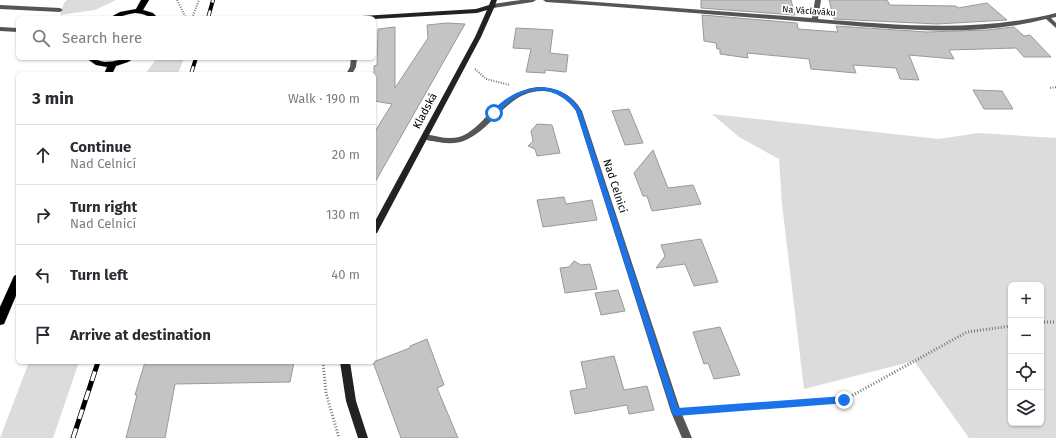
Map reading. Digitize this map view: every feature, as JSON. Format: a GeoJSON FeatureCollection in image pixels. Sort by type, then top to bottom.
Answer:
{"type":"FeatureCollection","features":[{"type":"Feature","properties":{"kind":"main road"},"geometry":{"type":"LineString","coordinates":[[139,11],[145,0]]}},
{"type":"Feature","properties":{"kind":"main road"},"geometry":{"type":"LineString","coordinates":[[376,17],[477,11],[494,3]]}},
{"type":"Feature","properties":{"kind":"main road","name":"Kladská"},"geometry":{"type":"LineString","coordinates":[[376,227],[425,138],[494,3]]}},
{"type":"Feature","properties":{"kind":"main road"},"geometry":{"type":"LineString","coordinates":[[118,16],[127,12],[139,11],[152,16]]}},
{"type":"Feature","properties":{"kind":"main road"},"geometry":{"type":"LineString","coordinates":[[93,60],[100,64],[113,64],[124,60]]}},
{"type":"Feature","properties":{"kind":"main road"},"geometry":{"type":"LineString","coordinates":[[109,72],[113,64]]}},
{"type":"Feature","properties":{"kind":"main road"},"geometry":{"type":"LineString","coordinates":[[0,320],[16,284]]}},
{"type":"Feature","properties":{"kind":"main road"},"geometry":{"type":"LineString","coordinates":[[344,364],[351,401],[363,438]]}},
{"type":"Feature","properties":{"kind":"street"},"geometry":{"type":"LineString","coordinates":[[494,3],[533,0]]}},
{"type":"Feature","properties":{"kind":"street","name":"Na Václaváku"},"geometry":{"type":"LineString","coordinates":[[546,0],[915,28],[976,29],[1056,15]]}},
{"type":"Feature","properties":{"kind":"street"},"geometry":{"type":"LineString","coordinates":[[815,21],[818,0]]}},
{"type":"Feature","properties":{"kind":"street"},"geometry":{"type":"LineString","coordinates":[[0,7],[60,10]]}},
{"type":"Feature","properties":{"kind":"street"},"geometry":{"type":"LineString","coordinates":[[1047,17],[1056,26]]}},
{"type":"Feature","properties":{"kind":"street"},"geometry":{"type":"LineString","coordinates":[[0,29],[16,30]]}},
{"type":"Feature","properties":{"kind":"street"},"geometry":{"type":"LineString","coordinates":[[350,72],[353,67],[354,60]]}},
{"type":"Feature","properties":{"kind":"street","name":"Nad Celnicí"},"geometry":{"type":"LineString","coordinates":[[425,138],[461,139],[475,132],[511,98],[528,90],[554,90],[573,102],[579,111],[676,412],[687,438]]}},
{"type":"Feature","properties":{"kind":"path"},"geometry":{"type":"LineString","coordinates":[[178,0],[185,16]]}},
{"type":"Feature","properties":{"kind":"path"},"geometry":{"type":"LineString","coordinates":[[193,16],[199,0]]}},
{"type":"Feature","properties":{"kind":"path"},"geometry":{"type":"LineString","coordinates":[[466,60],[486,79],[528,90]]}},
{"type":"Feature","properties":{"kind":"path"},"geometry":{"type":"LineString","coordinates":[[1050,88],[1056,87]]}},
{"type":"Feature","properties":{"kind":"path"},"geometry":{"type":"LineString","coordinates":[[1044,321],[1051,320],[1056,322]]}},
{"type":"Feature","properties":{"kind":"path"},"geometry":{"type":"LineString","coordinates":[[676,412],[844,400],[968,332],[1008,326]]}},
{"type":"Feature","properties":{"kind":"path"},"geometry":{"type":"LineString","coordinates":[[323,364],[326,393],[339,438]]}},
{"type":"Feature","properties":{"kind":"shaded area"},"geometry":{"type":"Polygon","coordinates":[[[67,0],[116,0],[95,10],[60,15],[64,3],[67,0]]]}},
{"type":"Feature","properties":{"kind":"shaded area"},"geometry":{"type":"Polygon","coordinates":[[[156,60],[183,60],[179,72],[146,72],[156,60]]]}},
{"type":"Feature","properties":{"kind":"shaded area"},"geometry":{"type":"Polygon","coordinates":[[[712,114],[939,139],[978,133],[1056,138],[1056,438],[969,438],[914,361],[804,389],[782,204],[779,159],[739,137],[712,114]]]}},
{"type":"Feature","properties":{"kind":"shaded area"},"geometry":{"type":"Polygon","coordinates":[[[28,364],[78,364],[53,438],[0,438],[28,364]]]}},
{"type":"Feature","properties":{"kind":"building"},"geometry":{"type":"Polygon","coordinates":[[[701,0],[791,0],[795,15],[701,8],[701,0]]]}},
{"type":"Feature","properties":{"kind":"building"},"geometry":{"type":"Polygon","coordinates":[[[829,0],[887,0],[890,5],[956,6],[958,8],[987,3],[1007,20],[937,24],[834,19],[829,0]]]}},
{"type":"Feature","properties":{"kind":"building"},"geometry":{"type":"Polygon","coordinates":[[[702,15],[797,23],[798,29],[838,32],[836,26],[927,32],[987,30],[1014,27],[1024,36],[1030,35],[1051,57],[1024,57],[1016,48],[949,50],[954,59],[909,55],[919,80],[900,79],[896,68],[853,65],[856,73],[811,69],[809,59],[747,53],[748,58],[720,54],[720,49],[717,49],[716,43],[704,41],[702,15]]]}},
{"type":"Feature","properties":{"kind":"building"},"geometry":{"type":"Polygon","coordinates":[[[447,23],[465,24],[376,180],[376,130],[392,104],[376,101],[376,72],[374,72],[374,66],[377,65],[378,29],[395,27],[395,88],[428,38],[427,25],[447,23]]]}},
{"type":"Feature","properties":{"kind":"building"},"geometry":{"type":"Polygon","coordinates":[[[516,28],[553,30],[550,53],[568,55],[566,72],[545,70],[545,73],[526,72],[531,49],[513,48],[516,28]]]}},
{"type":"Feature","properties":{"kind":"building"},"geometry":{"type":"Polygon","coordinates":[[[973,90],[1002,91],[1013,109],[984,109],[973,90]]]}},
{"type":"Feature","properties":{"kind":"building"},"geometry":{"type":"Polygon","coordinates":[[[629,109],[643,143],[625,145],[612,111],[629,109]]]}},
{"type":"Feature","properties":{"kind":"building"},"geometry":{"type":"Polygon","coordinates":[[[537,124],[552,125],[560,153],[537,156],[535,149],[528,146],[533,141],[531,131],[537,124]]]}},
{"type":"Feature","properties":{"kind":"building"},"geometry":{"type":"Polygon","coordinates":[[[653,150],[668,188],[693,185],[701,204],[652,211],[647,196],[643,196],[634,173],[653,150]]]}},
{"type":"Feature","properties":{"kind":"building"},"geometry":{"type":"Polygon","coordinates":[[[564,197],[566,204],[592,200],[597,220],[543,227],[537,200],[564,197]]]}},
{"type":"Feature","properties":{"kind":"building"},"geometry":{"type":"Polygon","coordinates":[[[701,239],[718,282],[694,286],[685,264],[656,268],[665,256],[661,245],[701,239]]]}},
{"type":"Feature","properties":{"kind":"building"},"geometry":{"type":"Polygon","coordinates":[[[574,261],[581,265],[590,264],[597,289],[565,293],[560,268],[569,267],[574,261]]]}},
{"type":"Feature","properties":{"kind":"building"},"geometry":{"type":"Polygon","coordinates":[[[618,290],[625,311],[601,315],[595,293],[618,290]]]}},
{"type":"Feature","properties":{"kind":"building"},"geometry":{"type":"Polygon","coordinates":[[[720,327],[740,375],[714,379],[708,363],[704,364],[693,332],[720,327]]]}},
{"type":"Feature","properties":{"kind":"building"},"geometry":{"type":"Polygon","coordinates":[[[427,339],[444,385],[437,388],[458,438],[401,438],[374,364],[376,364],[376,361],[410,348],[410,346],[427,339]]]}},
{"type":"Feature","properties":{"kind":"building"},"geometry":{"type":"Polygon","coordinates":[[[614,356],[624,390],[647,386],[654,410],[629,414],[627,405],[575,414],[570,391],[587,388],[581,362],[614,356]]]}},
{"type":"Feature","properties":{"kind":"building"},"geometry":{"type":"Polygon","coordinates":[[[144,364],[294,364],[290,382],[175,384],[165,438],[126,438],[137,395],[135,395],[144,364]]]}},
{"type":"Feature","properties":{"kind":"railway"},"geometry":{"type":"LineString","coordinates":[[209,16],[213,0]]}},
{"type":"Feature","properties":{"kind":"railway"},"geometry":{"type":"LineString","coordinates":[[192,72],[195,60]]}},
{"type":"Feature","properties":{"kind":"railway"},"geometry":{"type":"LineString","coordinates":[[73,438],[97,364]]}},
{"type":"Feature","properties":{"kind":"route"},"geometry":{"type":"LineString","coordinates":[[494,113],[511,98],[528,90],[542,89],[554,90],[565,96],[573,102],[579,111],[676,412],[844,400]]}}]}
